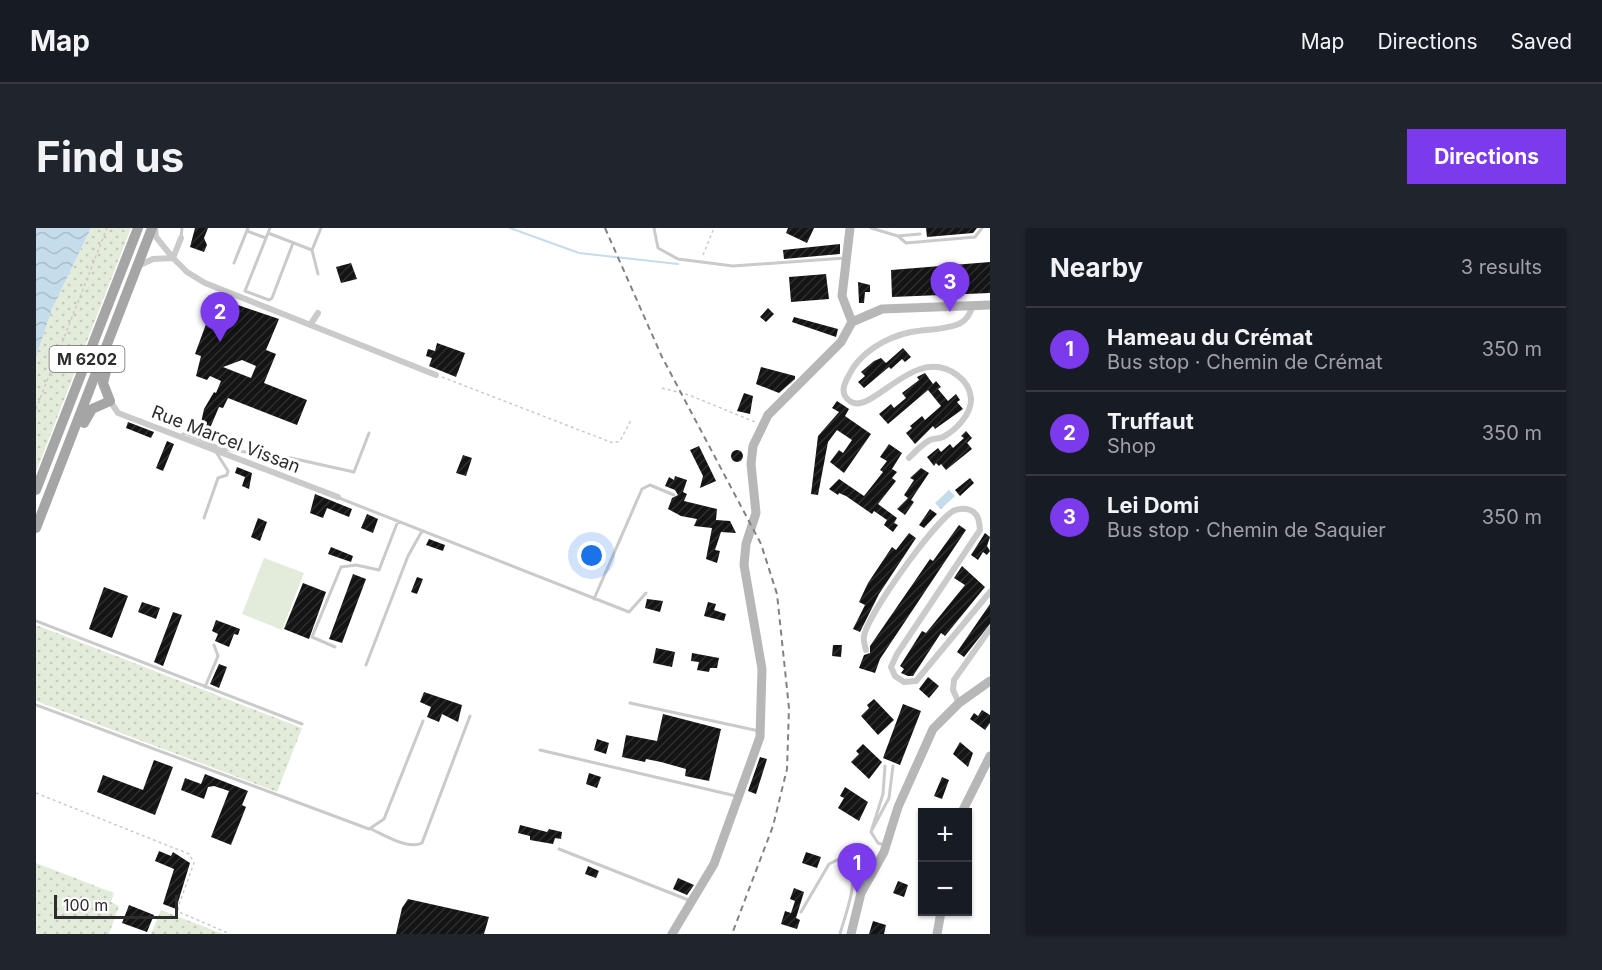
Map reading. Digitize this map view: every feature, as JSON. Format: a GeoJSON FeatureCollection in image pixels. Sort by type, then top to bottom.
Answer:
{"type":"FeatureCollection","features":[{"type":"Feature","properties":{"kind":"main road","name":"M 6202"},"geometry":{"type":"LineString","coordinates":[[36,490],[138,228]]}},
{"type":"Feature","properties":{"kind":"main road","name":"M 6202"},"geometry":{"type":"LineString","coordinates":[[36,528],[136,268],[154,228]]}},
{"type":"Feature","properties":{"kind":"main road"},"geometry":{"type":"LineString","coordinates":[[69,446],[80,433],[92,409],[110,401],[103,383],[113,343],[111,332]]}},
{"type":"Feature","properties":{"kind":"street"},"geometry":{"type":"LineString","coordinates":[[154,228],[156,237],[173,258],[187,272],[205,283],[436,375]]}},
{"type":"Feature","properties":{"kind":"street"},"geometry":{"type":"LineString","coordinates":[[850,228],[842,296],[853,318]]}},
{"type":"Feature","properties":{"kind":"street"},"geometry":{"type":"LineString","coordinates":[[173,258],[181,238]]}},
{"type":"Feature","properties":{"kind":"street"},"geometry":{"type":"LineString","coordinates":[[136,268],[153,259],[173,258]]}},
{"type":"Feature","properties":{"kind":"street"},"geometry":{"type":"LineString","coordinates":[[909,458],[930,440],[942,437],[964,418],[971,400],[970,390],[963,379],[951,371],[937,367],[919,368],[890,384],[866,404],[860,404],[846,397],[843,393],[845,383],[852,369],[878,345],[911,332],[957,325],[970,315],[974,305]]}},
{"type":"Feature","properties":{"kind":"street"},"geometry":{"type":"LineString","coordinates":[[672,934],[714,864],[741,797],[761,731],[762,669],[744,564],[746,544],[756,513],[751,453],[762,425],[774,409],[841,342],[853,318],[882,309],[899,307],[990,305]]}},
{"type":"Feature","properties":{"kind":"street"},"geometry":{"type":"LineString","coordinates":[[310,325],[318,312]]}},
{"type":"Feature","properties":{"kind":"street","name":"Rue Marcel Vissan"},"geometry":{"type":"LineString","coordinates":[[110,401],[118,413],[338,497]]}},
{"type":"Feature","properties":{"kind":"street"},"geometry":{"type":"LineString","coordinates":[[866,650],[864,635],[884,599],[923,540],[954,511],[964,508],[974,512],[979,520],[980,530],[897,654],[891,667],[895,676],[904,682],[916,681],[990,592]]}},
{"type":"Feature","properties":{"kind":"street"},"geometry":{"type":"LineString","coordinates":[[959,703],[953,690],[954,680],[990,629]]}},
{"type":"Feature","properties":{"kind":"street"},"geometry":{"type":"LineString","coordinates":[[851,934],[861,893],[886,846],[892,821],[926,741],[933,729],[959,703],[990,681]]}},
{"type":"Feature","properties":{"kind":"street"},"geometry":{"type":"LineString","coordinates":[[964,808],[990,756]]}},
{"type":"Feature","properties":{"kind":"street"},"geometry":{"type":"LineString","coordinates":[[937,934],[939,916]]}},
{"type":"Feature","properties":{"kind":"lane"},"geometry":{"type":"LineString","coordinates":[[181,238],[182,228]]}},
{"type":"Feature","properties":{"kind":"lane"},"geometry":{"type":"LineString","coordinates":[[270,228],[245,291],[269,300],[294,243]]}},
{"type":"Feature","properties":{"kind":"lane"},"geometry":{"type":"LineString","coordinates":[[318,274],[312,250],[321,228]]}},
{"type":"Feature","properties":{"kind":"lane"},"geometry":{"type":"LineString","coordinates":[[655,228],[658,248],[665,254],[678,259],[733,266],[845,258]]}},
{"type":"Feature","properties":{"kind":"lane"},"geometry":{"type":"LineString","coordinates":[[871,228],[898,236],[920,234]]}},
{"type":"Feature","properties":{"kind":"lane"},"geometry":{"type":"LineString","coordinates":[[898,236],[906,243],[975,237],[982,228]]}},
{"type":"Feature","properties":{"kind":"lane"},"geometry":{"type":"LineString","coordinates":[[234,263],[247,229],[266,238]]}},
{"type":"Feature","properties":{"kind":"lane"},"geometry":{"type":"LineString","coordinates":[[268,233],[312,250]]}},
{"type":"Feature","properties":{"kind":"lane"},"geometry":{"type":"LineString","coordinates":[[179,437],[185,433],[223,449],[291,458],[354,472],[369,433]]}},
{"type":"Feature","properties":{"kind":"lane"},"geometry":{"type":"LineString","coordinates":[[204,518],[218,478],[227,475],[228,471],[216,452]]}},
{"type":"Feature","properties":{"kind":"lane"},"geometry":{"type":"LineString","coordinates":[[594,599],[642,489],[650,485],[674,495]]}},
{"type":"Feature","properties":{"kind":"lane"},"geometry":{"type":"LineString","coordinates":[[338,497],[630,612],[646,593]]}},
{"type":"Feature","properties":{"kind":"lane"},"geometry":{"type":"LineString","coordinates":[[335,647],[312,638],[340,567],[357,566],[379,570],[398,521]]}},
{"type":"Feature","properties":{"kind":"lane"},"geometry":{"type":"LineString","coordinates":[[366,665],[408,556],[422,531]]}},
{"type":"Feature","properties":{"kind":"lane"},"geometry":{"type":"LineString","coordinates":[[36,621],[302,724]]}},
{"type":"Feature","properties":{"kind":"lane"},"geometry":{"type":"LineString","coordinates":[[204,687],[218,656],[214,645]]}},
{"type":"Feature","properties":{"kind":"lane"},"geometry":{"type":"LineString","coordinates":[[630,703],[761,731]]}},
{"type":"Feature","properties":{"kind":"lane"},"geometry":{"type":"LineString","coordinates":[[36,705],[416,846],[422,843],[470,716]]}},
{"type":"Feature","properties":{"kind":"lane"},"geometry":{"type":"LineString","coordinates":[[369,829],[384,819],[423,721]]}},
{"type":"Feature","properties":{"kind":"lane"},"geometry":{"type":"LineString","coordinates":[[540,750],[741,797]]}},
{"type":"Feature","properties":{"kind":"lane"},"geometry":{"type":"LineString","coordinates":[[885,766],[883,794],[871,832],[878,843],[886,846]]}},
{"type":"Feature","properties":{"kind":"lane"},"geometry":{"type":"LineString","coordinates":[[871,832],[884,812],[889,798],[893,766]]}},
{"type":"Feature","properties":{"kind":"lane"},"geometry":{"type":"LineString","coordinates":[[559,849],[693,902]]}},
{"type":"Feature","properties":{"kind":"lane"},"geometry":{"type":"LineString","coordinates":[[801,912],[828,864],[839,859],[850,862],[852,877],[846,917],[840,934]]}},
{"type":"Feature","properties":{"kind":"path"},"geometry":{"type":"LineString","coordinates":[[36,409],[107,228]]}},
{"type":"Feature","properties":{"kind":"path"},"geometry":{"type":"LineString","coordinates":[[701,262],[714,228]]}},
{"type":"Feature","properties":{"kind":"path"},"geometry":{"type":"LineString","coordinates":[[436,375],[613,443],[620,441],[631,420]]}},
{"type":"Feature","properties":{"kind":"path"},"geometry":{"type":"LineString","coordinates":[[662,388],[689,396],[762,425]]}},
{"type":"Feature","properties":{"kind":"path"},"geometry":{"type":"LineString","coordinates":[[36,793],[189,854],[194,863],[178,907],[179,912],[230,934]]}},
{"type":"Feature","properties":{"kind":"green space"},"geometry":{"type":"Polygon","coordinates":[[[91,228],[131,228],[36,472],[36,357],[52,309],[91,228]]]}},
{"type":"Feature","properties":{"kind":"green space"},"geometry":{"type":"Polygon","coordinates":[[[264,558],[304,573],[282,630],[242,614],[264,558]]]}},
{"type":"Feature","properties":{"kind":"green space"},"geometry":{"type":"Polygon","coordinates":[[[36,625],[302,728],[277,792],[36,701],[36,625]]]}},
{"type":"Feature","properties":{"kind":"green space"},"geometry":{"type":"Polygon","coordinates":[[[36,863],[114,893],[111,902],[119,906],[109,934],[36,934],[36,863]]]}},
{"type":"Feature","properties":{"kind":"green space"},"geometry":{"type":"Polygon","coordinates":[[[161,910],[223,934],[151,934],[161,910]]]}},
{"type":"Feature","properties":{"kind":"water"},"geometry":{"type":"Polygon","coordinates":[[[36,228],[91,228],[52,309],[36,357],[36,228]]]}},
{"type":"Feature","properties":{"kind":"water"},"geometry":{"type":"Polygon","coordinates":[[[949,490],[955,496],[941,509],[935,503],[949,490]]]}},
{"type":"Feature","properties":{"kind":"building"},"geometry":{"type":"Polygon","coordinates":[[[195,228],[208,228],[204,238],[207,245],[204,252],[190,247],[195,228]]]}},
{"type":"Feature","properties":{"kind":"building"},"geometry":{"type":"Polygon","coordinates":[[[788,228],[814,228],[807,243],[786,233],[788,228]]]}},
{"type":"Feature","properties":{"kind":"building"},"geometry":{"type":"Polygon","coordinates":[[[926,228],[977,228],[973,233],[927,237],[926,228]]]}},
{"type":"Feature","properties":{"kind":"building"},"geometry":{"type":"Polygon","coordinates":[[[840,244],[840,254],[784,259],[783,250],[840,244]]]}},
{"type":"Feature","properties":{"kind":"building"},"geometry":{"type":"Polygon","coordinates":[[[990,262],[990,293],[892,297],[891,270],[990,262]]]}},
{"type":"Feature","properties":{"kind":"building"},"geometry":{"type":"Polygon","coordinates":[[[351,263],[357,279],[341,283],[336,267],[351,263]]]}},
{"type":"Feature","properties":{"kind":"building"},"geometry":{"type":"Polygon","coordinates":[[[826,274],[829,299],[791,302],[789,277],[826,274]]]}},
{"type":"Feature","properties":{"kind":"building"},"geometry":{"type":"Polygon","coordinates":[[[858,282],[870,285],[870,292],[865,292],[864,303],[859,303],[858,282]]]}},
{"type":"Feature","properties":{"kind":"building"},"geometry":{"type":"Polygon","coordinates":[[[223,296],[230,299],[229,302],[279,319],[266,350],[276,354],[264,383],[307,400],[297,425],[228,398],[223,408],[219,407],[207,435],[199,432],[204,409],[214,392],[216,393],[221,381],[210,376],[207,380],[196,376],[201,356],[195,354],[209,316],[215,315],[223,296]],[[242,360],[223,367],[251,378],[256,366],[242,360]]]}},
{"type":"Feature","properties":{"kind":"building"},"geometry":{"type":"Polygon","coordinates":[[[768,308],[774,314],[766,322],[760,317],[768,308]]]}},
{"type":"Feature","properties":{"kind":"building"},"geometry":{"type":"Polygon","coordinates":[[[794,317],[838,329],[836,337],[792,322],[794,317]]]}},
{"type":"Feature","properties":{"kind":"building"},"geometry":{"type":"Polygon","coordinates":[[[437,343],[465,353],[456,377],[429,366],[432,358],[426,356],[428,349],[435,351],[437,343]]]}},
{"type":"Feature","properties":{"kind":"building"},"geometry":{"type":"Polygon","coordinates":[[[903,348],[911,357],[905,362],[902,359],[891,369],[889,367],[864,388],[858,382],[865,376],[861,372],[874,361],[881,358],[886,363],[903,348]]]}},
{"type":"Feature","properties":{"kind":"building"},"geometry":{"type":"Polygon","coordinates":[[[761,367],[795,376],[795,379],[779,393],[756,384],[761,367]]]}},
{"type":"Feature","properties":{"kind":"building"},"geometry":{"type":"Polygon","coordinates":[[[925,373],[933,384],[936,381],[941,387],[938,389],[948,401],[956,394],[960,400],[957,402],[963,409],[935,429],[933,426],[915,444],[906,433],[912,428],[910,426],[922,416],[925,420],[941,406],[928,390],[888,424],[879,414],[891,404],[894,408],[906,398],[902,393],[919,380],[917,377],[925,373]]]}},
{"type":"Feature","properties":{"kind":"building"},"geometry":{"type":"Polygon","coordinates":[[[744,393],[753,396],[750,414],[737,411],[744,393]]]}},
{"type":"Feature","properties":{"kind":"building"},"geometry":{"type":"Polygon","coordinates":[[[837,401],[849,409],[845,416],[871,434],[844,473],[830,462],[839,450],[843,453],[852,440],[837,430],[828,442],[818,495],[811,494],[818,436],[839,412],[832,408],[837,401]]]}},
{"type":"Feature","properties":{"kind":"building"},"geometry":{"type":"Polygon","coordinates":[[[128,422],[154,432],[151,438],[126,428],[128,422]]]}},
{"type":"Feature","properties":{"kind":"building"},"geometry":{"type":"Polygon","coordinates":[[[966,431],[972,438],[967,443],[972,449],[946,470],[941,464],[939,466],[936,463],[934,466],[927,457],[938,448],[941,452],[950,444],[953,448],[964,438],[961,436],[966,431]]]}},
{"type":"Feature","properties":{"kind":"building"},"geometry":{"type":"Polygon","coordinates":[[[167,441],[174,444],[163,471],[156,468],[167,441]]]}},
{"type":"Feature","properties":{"kind":"building"},"geometry":{"type":"Polygon","coordinates":[[[889,444],[902,453],[892,469],[897,472],[892,478],[896,481],[878,504],[897,518],[894,523],[898,525],[893,532],[884,525],[887,520],[874,511],[872,514],[846,496],[839,493],[838,495],[829,489],[839,479],[864,496],[883,472],[880,470],[887,461],[880,457],[889,444]]]}},
{"type":"Feature","properties":{"kind":"building"},"geometry":{"type":"Polygon","coordinates":[[[699,446],[716,481],[700,488],[703,476],[690,450],[699,446]]]}},
{"type":"Feature","properties":{"kind":"building"},"geometry":{"type":"Polygon","coordinates":[[[739,450],[743,456],[739,462],[735,462],[731,454],[739,450]]]}},
{"type":"Feature","properties":{"kind":"building"},"geometry":{"type":"Polygon","coordinates":[[[463,455],[472,458],[466,476],[456,473],[463,455]]]}},
{"type":"Feature","properties":{"kind":"building"},"geometry":{"type":"Polygon","coordinates":[[[237,467],[252,473],[249,489],[242,486],[245,477],[235,473],[237,467]]]}},
{"type":"Feature","properties":{"kind":"building"},"geometry":{"type":"Polygon","coordinates":[[[921,468],[929,473],[911,500],[914,502],[905,515],[897,509],[908,498],[904,495],[914,480],[910,478],[921,468]]]}},
{"type":"Feature","properties":{"kind":"building"},"geometry":{"type":"Polygon","coordinates":[[[675,476],[687,480],[683,492],[687,494],[684,501],[717,509],[716,520],[730,521],[736,533],[721,532],[715,550],[720,551],[717,563],[706,559],[712,528],[694,526],[697,519],[681,516],[668,509],[672,498],[678,495],[675,490],[665,486],[669,477],[674,480],[675,476]]]}},
{"type":"Feature","properties":{"kind":"building"},"geometry":{"type":"Polygon","coordinates":[[[970,478],[974,483],[960,496],[955,490],[970,478]]]}},
{"type":"Feature","properties":{"kind":"building"},"geometry":{"type":"Polygon","coordinates":[[[315,494],[352,509],[349,517],[327,508],[323,518],[310,513],[315,494]]]}},
{"type":"Feature","properties":{"kind":"building"},"geometry":{"type":"Polygon","coordinates":[[[930,509],[937,514],[924,528],[919,525],[930,509]]]}},
{"type":"Feature","properties":{"kind":"building"},"geometry":{"type":"Polygon","coordinates":[[[367,514],[378,519],[373,533],[361,528],[367,514]]]}},
{"type":"Feature","properties":{"kind":"building"},"geometry":{"type":"Polygon","coordinates":[[[258,518],[267,522],[260,541],[251,537],[258,518]]]}},
{"type":"Feature","properties":{"kind":"building"},"geometry":{"type":"Polygon","coordinates":[[[959,525],[966,530],[880,659],[875,673],[859,668],[864,655],[870,653],[870,646],[930,559],[933,561],[959,525]]]}},
{"type":"Feature","properties":{"kind":"building"},"geometry":{"type":"Polygon","coordinates":[[[909,533],[916,538],[879,594],[860,632],[853,629],[865,605],[859,602],[868,583],[892,547],[896,550],[909,533]]]}},
{"type":"Feature","properties":{"kind":"building"},"geometry":{"type":"Polygon","coordinates":[[[985,533],[990,537],[987,546],[990,551],[987,555],[983,552],[978,560],[971,555],[985,533]]]}},
{"type":"Feature","properties":{"kind":"building"},"geometry":{"type":"Polygon","coordinates":[[[429,539],[445,545],[443,551],[426,545],[429,539]]]}},
{"type":"Feature","properties":{"kind":"building"},"geometry":{"type":"Polygon","coordinates":[[[331,547],[353,556],[351,562],[328,554],[331,547]]]}},
{"type":"Feature","properties":{"kind":"building"},"geometry":{"type":"Polygon","coordinates":[[[962,566],[985,587],[945,636],[941,633],[913,676],[901,673],[904,669],[900,666],[922,631],[926,633],[965,585],[954,578],[962,566]]]}},
{"type":"Feature","properties":{"kind":"building"},"geometry":{"type":"Polygon","coordinates":[[[353,574],[366,579],[342,643],[329,639],[353,574]]]}},
{"type":"Feature","properties":{"kind":"building"},"geometry":{"type":"Polygon","coordinates":[[[417,577],[423,579],[417,594],[411,592],[417,577]]]}},
{"type":"Feature","properties":{"kind":"building"},"geometry":{"type":"Polygon","coordinates":[[[303,583],[326,592],[309,639],[284,629],[303,583]]]}},
{"type":"Feature","properties":{"kind":"building"},"geometry":{"type":"Polygon","coordinates":[[[104,587],[128,596],[112,638],[89,629],[104,587]]]}},
{"type":"Feature","properties":{"kind":"building"},"geometry":{"type":"Polygon","coordinates":[[[647,599],[663,601],[660,612],[645,608],[647,599]]]}},
{"type":"Feature","properties":{"kind":"building"},"geometry":{"type":"Polygon","coordinates":[[[142,602],[160,608],[156,619],[138,612],[142,602]]]}},
{"type":"Feature","properties":{"kind":"building"},"geometry":{"type":"Polygon","coordinates":[[[708,602],[716,604],[714,610],[726,614],[724,621],[704,616],[708,602]]]}},
{"type":"Feature","properties":{"kind":"building"},"geometry":{"type":"Polygon","coordinates":[[[990,604],[990,624],[964,657],[957,652],[990,604]]]}},
{"type":"Feature","properties":{"kind":"building"},"geometry":{"type":"Polygon","coordinates":[[[173,612],[182,615],[163,666],[154,662],[173,612]]]}},
{"type":"Feature","properties":{"kind":"building"},"geometry":{"type":"Polygon","coordinates":[[[216,620],[240,629],[238,635],[234,634],[229,647],[215,641],[218,634],[212,631],[216,620]]]}},
{"type":"Feature","properties":{"kind":"building"},"geometry":{"type":"Polygon","coordinates":[[[833,645],[842,645],[841,657],[832,656],[833,645]]]}},
{"type":"Feature","properties":{"kind":"building"},"geometry":{"type":"Polygon","coordinates":[[[656,648],[675,652],[672,667],[653,663],[656,648]]]}},
{"type":"Feature","properties":{"kind":"building"},"geometry":{"type":"Polygon","coordinates":[[[692,653],[719,658],[717,668],[710,668],[709,672],[697,670],[699,662],[691,661],[692,653]]]}},
{"type":"Feature","properties":{"kind":"building"},"geometry":{"type":"Polygon","coordinates":[[[219,664],[227,667],[219,688],[210,684],[219,664]]]}},
{"type":"Feature","properties":{"kind":"building"},"geometry":{"type":"Polygon","coordinates":[[[928,677],[939,686],[929,698],[919,689],[928,677]]]}},
{"type":"Feature","properties":{"kind":"building"},"geometry":{"type":"Polygon","coordinates":[[[424,692],[462,705],[458,722],[442,714],[439,722],[427,717],[431,707],[420,702],[424,692]]]}},
{"type":"Feature","properties":{"kind":"building"},"geometry":{"type":"Polygon","coordinates":[[[874,699],[894,720],[878,735],[861,716],[869,708],[867,705],[874,699]]]}},
{"type":"Feature","properties":{"kind":"building"},"geometry":{"type":"Polygon","coordinates":[[[903,704],[921,711],[900,765],[883,758],[903,704]]]}},
{"type":"Feature","properties":{"kind":"building"},"geometry":{"type":"Polygon","coordinates":[[[982,710],[990,715],[990,723],[985,730],[970,719],[974,713],[978,716],[982,710]]]}},
{"type":"Feature","properties":{"kind":"building"},"geometry":{"type":"Polygon","coordinates":[[[663,714],[721,729],[709,781],[685,776],[686,769],[661,762],[646,759],[645,762],[622,757],[626,735],[657,741],[663,714]]]}},
{"type":"Feature","properties":{"kind":"building"},"geometry":{"type":"Polygon","coordinates":[[[597,739],[609,743],[606,754],[594,750],[597,739]]]}},
{"type":"Feature","properties":{"kind":"building"},"geometry":{"type":"Polygon","coordinates":[[[960,742],[973,753],[968,767],[953,754],[960,742]]]}},
{"type":"Feature","properties":{"kind":"building"},"geometry":{"type":"Polygon","coordinates":[[[863,744],[882,762],[869,779],[851,762],[859,754],[856,751],[863,744]]]}},
{"type":"Feature","properties":{"kind":"building"},"geometry":{"type":"Polygon","coordinates":[[[760,757],[767,759],[756,794],[748,791],[760,757]]]}},
{"type":"Feature","properties":{"kind":"building"},"geometry":{"type":"Polygon","coordinates":[[[154,760],[173,767],[155,815],[97,792],[103,775],[143,790],[154,760]]]}},
{"type":"Feature","properties":{"kind":"building"},"geometry":{"type":"Polygon","coordinates":[[[589,773],[601,777],[597,788],[586,784],[589,773]]]}},
{"type":"Feature","properties":{"kind":"building"},"geometry":{"type":"Polygon","coordinates":[[[205,774],[248,791],[242,805],[246,807],[231,845],[211,837],[229,791],[214,786],[208,787],[204,799],[181,790],[185,778],[201,784],[205,774]]]}},
{"type":"Feature","properties":{"kind":"building"},"geometry":{"type":"Polygon","coordinates":[[[942,777],[949,780],[942,799],[934,796],[942,777]]]}},
{"type":"Feature","properties":{"kind":"building"},"geometry":{"type":"Polygon","coordinates":[[[845,787],[868,802],[859,821],[838,808],[844,798],[840,796],[845,787]]]}},
{"type":"Feature","properties":{"kind":"building"},"geometry":{"type":"Polygon","coordinates":[[[520,825],[547,832],[549,829],[562,832],[561,839],[555,838],[553,844],[530,840],[530,836],[518,833],[520,825]]]}},
{"type":"Feature","properties":{"kind":"building"},"geometry":{"type":"Polygon","coordinates":[[[159,851],[171,856],[173,852],[190,863],[176,909],[163,904],[174,869],[155,861],[159,851]]]}},
{"type":"Feature","properties":{"kind":"building"},"geometry":{"type":"Polygon","coordinates":[[[806,852],[821,857],[817,868],[802,863],[806,852]]]}},
{"type":"Feature","properties":{"kind":"building"},"geometry":{"type":"Polygon","coordinates":[[[588,866],[599,871],[596,878],[585,874],[588,866]]]}},
{"type":"Feature","properties":{"kind":"building"},"geometry":{"type":"Polygon","coordinates":[[[678,878],[694,885],[687,895],[673,889],[678,878]]]}},
{"type":"Feature","properties":{"kind":"building"},"geometry":{"type":"Polygon","coordinates":[[[898,881],[908,885],[904,897],[893,893],[898,881]]]}},
{"type":"Feature","properties":{"kind":"building"},"geometry":{"type":"Polygon","coordinates":[[[794,888],[804,892],[796,918],[800,920],[797,929],[781,924],[785,911],[791,913],[795,901],[790,899],[794,888]]]}},
{"type":"Feature","properties":{"kind":"building"},"geometry":{"type":"Polygon","coordinates":[[[408,899],[489,917],[484,934],[396,934],[402,908],[408,899]]]}},
{"type":"Feature","properties":{"kind":"building"},"geometry":{"type":"Polygon","coordinates":[[[129,905],[154,915],[147,932],[122,923],[129,905]]]}},
{"type":"Feature","properties":{"kind":"building"},"geometry":{"type":"Polygon","coordinates":[[[873,921],[886,925],[884,934],[869,934],[873,921]]]}},
{"type":"Feature","properties":{"kind":"waterway"},"geometry":{"type":"LineString","coordinates":[[510,228],[579,253],[678,264]]}},
{"type":"Feature","properties":{"kind":"railway"},"geometry":{"type":"LineString","coordinates":[[605,228],[662,357],[761,544],[777,594],[789,708],[787,769],[773,826],[732,934]]}},
{"type":"Feature","properties":{"kind":"place","name":"Lei Domi"},"geometry":{"type":"Point","coordinates":[950,312]}},
{"type":"Feature","properties":{"kind":"place","name":"Truffaut"},"geometry":{"type":"Point","coordinates":[220,342]}},
{"type":"Feature","properties":{"kind":"place","name":"Hameau du Crémat"},"geometry":{"type":"Point","coordinates":[857,893]}}]}
